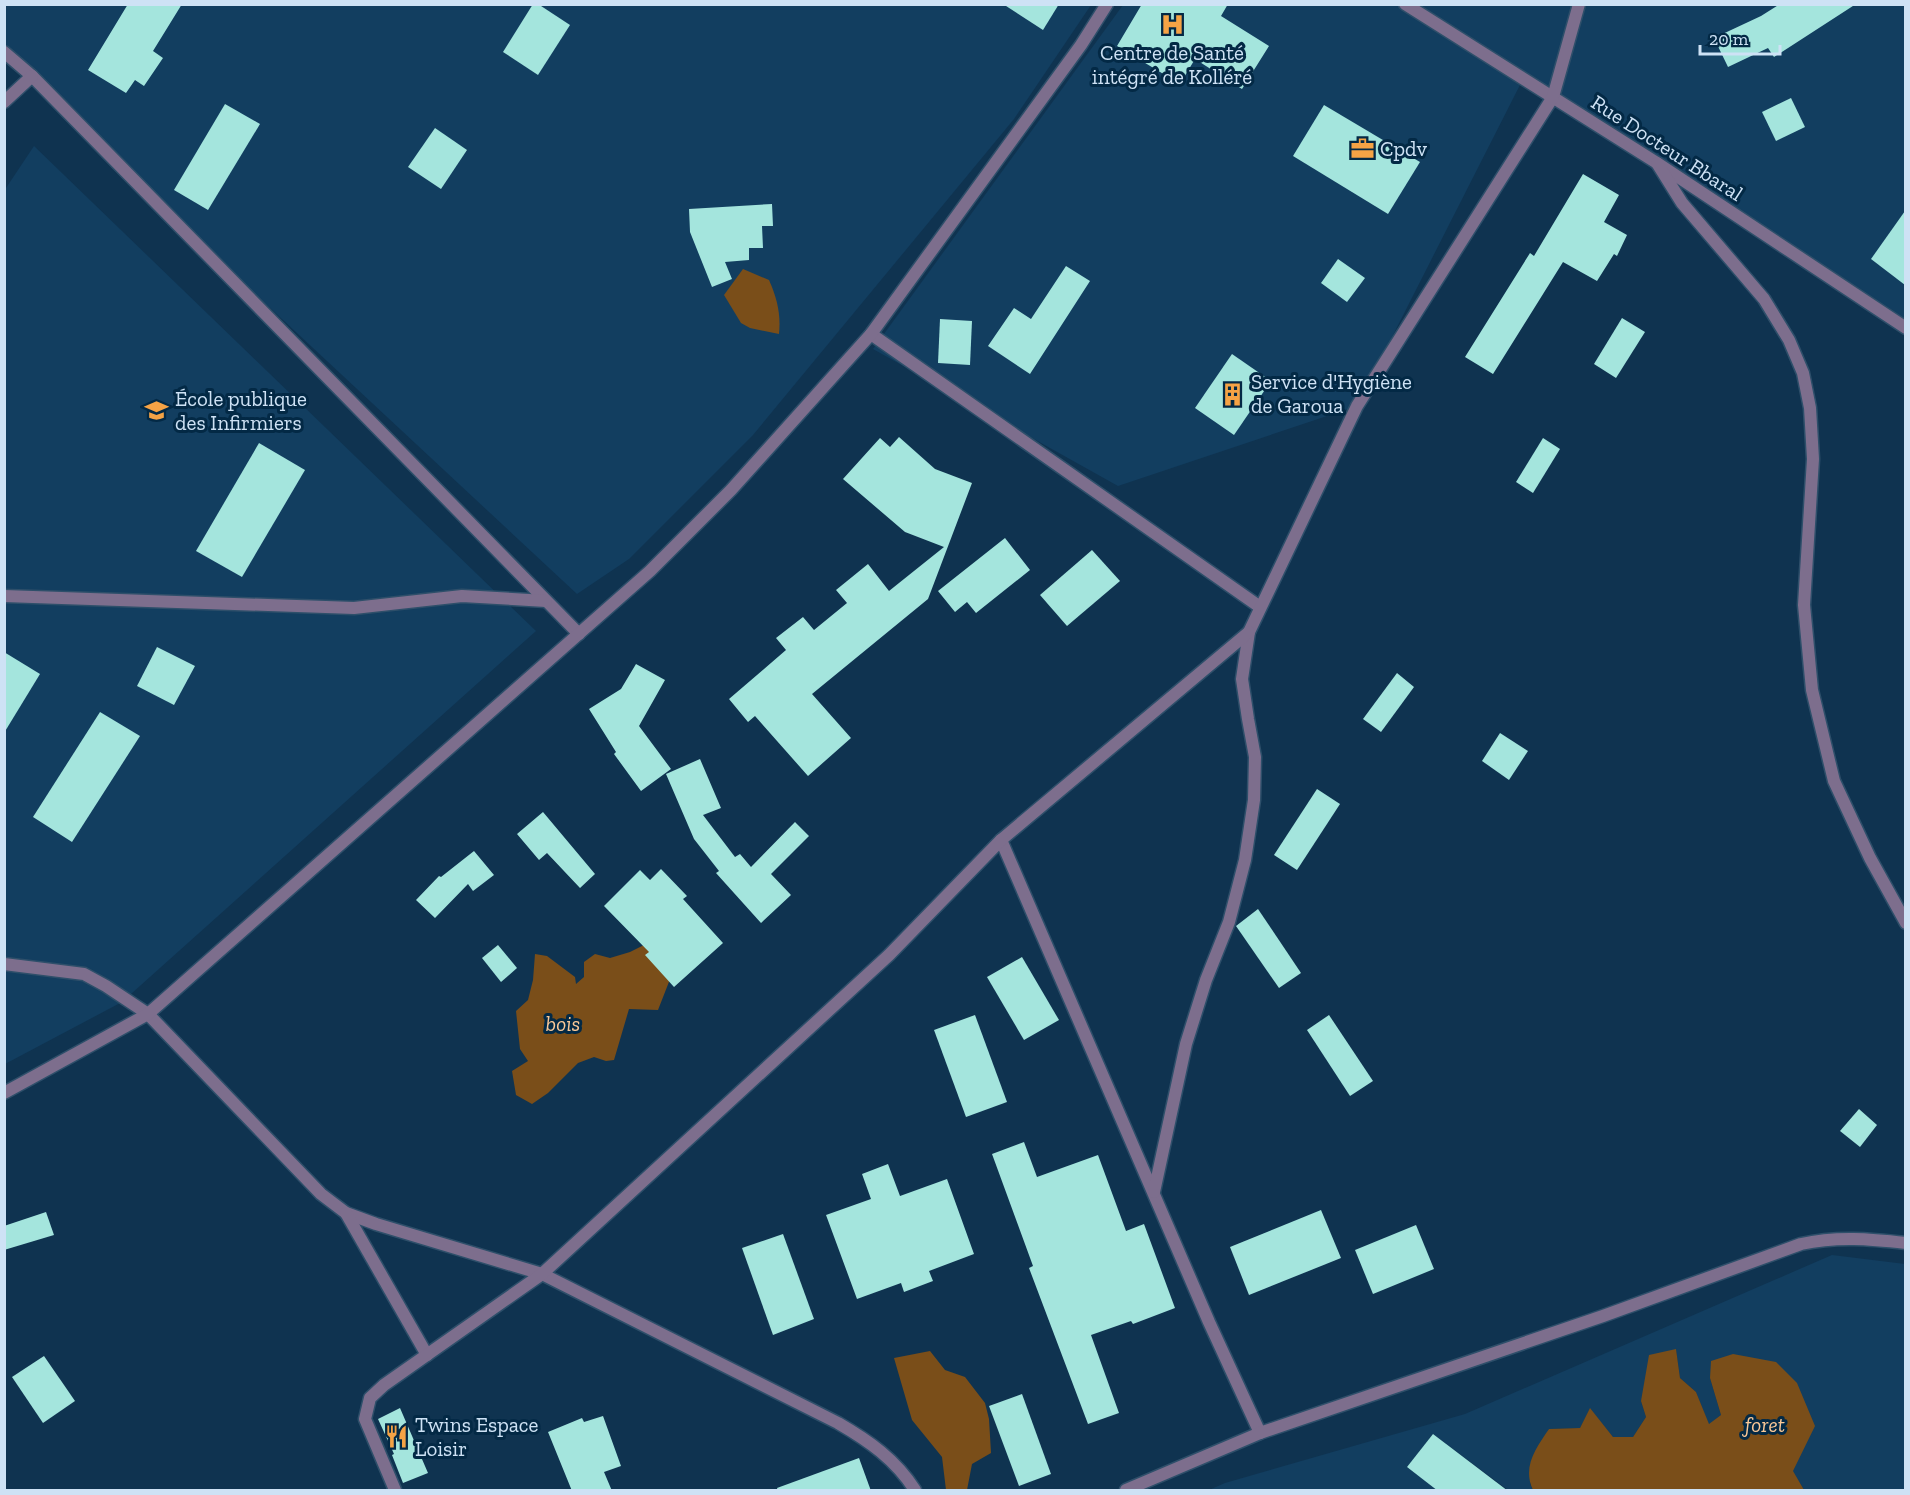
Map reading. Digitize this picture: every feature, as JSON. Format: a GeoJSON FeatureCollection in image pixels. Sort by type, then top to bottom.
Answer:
{"type":"FeatureCollection","features":[{"type":"Feature","properties":{"kind":"street"},"geometry":{"type":"LineString","coordinates":[[4,1093],[148,1014],[650,571],[731,490],[872,334],[1081,45],[1107,4]]}},
{"type":"Feature","properties":{"kind":"street","name":"Rue Docteur Bbaral"},"geometry":{"type":"LineString","coordinates":[[1406,4],[1657,163],[1905,328]]}},
{"type":"Feature","properties":{"kind":"street"},"geometry":{"type":"LineString","coordinates":[[1154,1192],[1186,1044],[1206,980],[1229,922],[1245,860],[1254,800],[1255,757],[1242,679],[1249,632],[1357,406],[1553,97],[1579,4]]}},
{"type":"Feature","properties":{"kind":"street"},"geometry":{"type":"LineString","coordinates":[[4,52],[32,76],[579,634]]}},
{"type":"Feature","properties":{"kind":"street"},"geometry":{"type":"LineString","coordinates":[[4,102],[32,76]]}},
{"type":"Feature","properties":{"kind":"street"},"geometry":{"type":"LineString","coordinates":[[1657,163],[1682,203],[1764,299],[1789,340],[1803,373],[1810,408],[1813,459],[1804,605],[1812,690],[1834,782],[1870,858],[1905,923]]}},
{"type":"Feature","properties":{"kind":"street"},"geometry":{"type":"LineString","coordinates":[[872,334],[1260,607]]}},
{"type":"Feature","properties":{"kind":"street"},"geometry":{"type":"LineString","coordinates":[[4,596],[354,608],[462,596],[546,601]]}},
{"type":"Feature","properties":{"kind":"street"},"geometry":{"type":"LineString","coordinates":[[395,1491],[364,1419],[370,1398],[384,1385],[543,1275],[889,955],[1001,840],[1249,632]]}},
{"type":"Feature","properties":{"kind":"street"},"geometry":{"type":"LineString","coordinates":[[1001,840],[1209,1322],[1260,1432]]}},
{"type":"Feature","properties":{"kind":"street"},"geometry":{"type":"LineString","coordinates":[[4,964],[84,974],[148,1014],[321,1194],[346,1213],[543,1275],[838,1423],[872,1443],[904,1474],[915,1491]]}},
{"type":"Feature","properties":{"kind":"street"},"geometry":{"type":"LineString","coordinates":[[346,1213],[427,1355]]}},
{"type":"Feature","properties":{"kind":"street"},"geometry":{"type":"LineString","coordinates":[[1126,1491],[1260,1432],[1603,1316],[1802,1244],[1823,1239],[1845,1238],[1905,1243]]}},
{"type":"Feature","properties":{"kind":"shaded area"},"geometry":{"type":"Polygon","coordinates":[[[4,5],[1091,5],[1014,119],[753,435],[629,559],[577,594],[5,61],[4,5]]]}},
{"type":"Feature","properties":{"kind":"shaded area"},"geometry":{"type":"Polygon","coordinates":[[[1123,5],[1905,5],[1905,328],[1522,81],[1357,406],[1118,486],[873,349],[1123,5]]]}},
{"type":"Feature","properties":{"kind":"shaded area","name":"École publique des Infirmiers"},"geometry":{"type":"Polygon","coordinates":[[[34,146],[536,631],[122,1002],[5,1064],[4,191],[34,146]]]}},
{"type":"Feature","properties":{"kind":"shaded area"},"geometry":{"type":"Polygon","coordinates":[[[1832,1255],[1905,1264],[1905,1490],[1804,1490],[1792,1471],[1814,1426],[1710,1378],[1721,1415],[1709,1425],[1696,1392],[1680,1378],[1676,1350],[1641,1401],[1646,1417],[1633,1437],[1613,1437],[1590,1409],[1580,1428],[1549,1429],[1530,1484],[1533,1490],[1508,1490],[1433,1434],[1407,1467],[1438,1490],[1209,1490],[1225,1483],[1465,1414],[1832,1255]]]}},
{"type":"Feature","properties":{"kind":"green space"},"geometry":{"type":"Polygon","coordinates":[[[743,269],[769,280],[778,306],[779,334],[750,328],[741,323],[724,295],[743,269]]]}},
{"type":"Feature","properties":{"kind":"green space","name":"bois"},"geometry":{"type":"Polygon","coordinates":[[[652,941],[674,969],[658,1010],[629,1009],[614,1060],[606,1061],[594,1057],[578,1063],[548,1093],[532,1104],[516,1095],[512,1071],[528,1061],[520,1049],[516,1011],[528,1000],[533,980],[535,954],[547,956],[575,977],[576,984],[584,977],[584,962],[595,954],[610,958],[630,952],[652,941]]]}},
{"type":"Feature","properties":{"kind":"green space","name":"foret"},"geometry":{"type":"Polygon","coordinates":[[[1676,1349],[1680,1378],[1696,1392],[1709,1424],[1721,1415],[1710,1378],[1711,1361],[1733,1354],[1776,1362],[1797,1383],[1815,1426],[1793,1471],[1804,1490],[1533,1490],[1529,1473],[1532,1458],[1549,1429],[1580,1428],[1590,1408],[1613,1437],[1633,1437],[1646,1417],[1641,1401],[1649,1355],[1676,1349]]]}},
{"type":"Feature","properties":{"kind":"green space"},"geometry":{"type":"Polygon","coordinates":[[[930,1351],[945,1370],[965,1377],[985,1403],[989,1419],[991,1453],[972,1464],[967,1490],[946,1490],[942,1457],[912,1420],[894,1358],[930,1351]]]}},
{"type":"Feature","properties":{"kind":"building"},"geometry":{"type":"Polygon","coordinates":[[[128,4],[182,4],[153,51],[163,58],[144,86],[135,80],[126,93],[88,70],[128,4]]]}},
{"type":"Feature","properties":{"kind":"building"},"geometry":{"type":"Polygon","coordinates":[[[533,4],[538,4],[570,25],[538,75],[503,52],[533,4]]]}},
{"type":"Feature","properties":{"kind":"building"},"geometry":{"type":"Polygon","coordinates":[[[1003,4],[1059,4],[1043,30],[1003,4]]]}},
{"type":"Feature","properties":{"kind":"building","name":"Centre de Santé intégré de Kolléré"},"geometry":{"type":"Polygon","coordinates":[[[1142,4],[1228,4],[1221,16],[1269,46],[1242,89],[1195,59],[1180,84],[1117,46],[1142,4]]]}},
{"type":"Feature","properties":{"kind":"building"},"geometry":{"type":"Polygon","coordinates":[[[1780,4],[1856,4],[1774,57],[1768,48],[1728,67],[1714,38],[1761,16],[1780,4]]]}},
{"type":"Feature","properties":{"kind":"building"},"geometry":{"type":"Polygon","coordinates":[[[1791,98],[1805,127],[1776,141],[1762,112],[1791,98]]]}},
{"type":"Feature","properties":{"kind":"building"},"geometry":{"type":"Polygon","coordinates":[[[225,104],[260,124],[208,210],[174,190],[225,104]]]}},
{"type":"Feature","properties":{"kind":"building"},"geometry":{"type":"Polygon","coordinates":[[[1324,105],[1420,162],[1388,214],[1293,156],[1324,105]]]}},
{"type":"Feature","properties":{"kind":"building"},"geometry":{"type":"Polygon","coordinates":[[[435,128],[467,150],[441,189],[408,167],[435,128]]]}},
{"type":"Feature","properties":{"kind":"building"},"geometry":{"type":"Polygon","coordinates":[[[1583,174],[1619,195],[1604,222],[1627,235],[1617,256],[1614,254],[1597,281],[1563,262],[1493,374],[1465,357],[1530,253],[1534,256],[1583,174]]]}},
{"type":"Feature","properties":{"kind":"building"},"geometry":{"type":"Polygon","coordinates":[[[772,204],[773,226],[762,226],[763,248],[749,248],[749,260],[725,262],[732,279],[712,287],[690,232],[689,209],[772,204]]]}},
{"type":"Feature","properties":{"kind":"building"},"geometry":{"type":"Polygon","coordinates":[[[1905,211],[1905,285],[1871,259],[1905,211]]]}},
{"type":"Feature","properties":{"kind":"building"},"geometry":{"type":"Polygon","coordinates":[[[1338,259],[1365,278],[1347,302],[1321,283],[1338,259]]]}},
{"type":"Feature","properties":{"kind":"building"},"geometry":{"type":"Polygon","coordinates":[[[1066,266],[1090,281],[1030,374],[988,346],[1014,308],[1031,319],[1066,266]]]}},
{"type":"Feature","properties":{"kind":"building"},"geometry":{"type":"Polygon","coordinates":[[[1622,318],[1645,332],[1616,378],[1594,364],[1622,318]]]}},
{"type":"Feature","properties":{"kind":"building"},"geometry":{"type":"Polygon","coordinates":[[[940,319],[972,321],[970,365],[938,363],[940,319]]]}},
{"type":"Feature","properties":{"kind":"building","name":"Service d'Hygiène de Garoua"},"geometry":{"type":"Polygon","coordinates":[[[1232,354],[1271,381],[1234,435],[1195,408],[1232,354]]]}},
{"type":"Feature","properties":{"kind":"building"},"geometry":{"type":"Polygon","coordinates":[[[899,437],[935,469],[972,483],[928,599],[812,694],[851,738],[808,776],[755,716],[748,722],[729,699],[786,650],[776,638],[803,617],[814,630],[847,603],[836,590],[868,564],[889,591],[944,547],[905,532],[843,479],[880,438],[890,447],[899,437]]]}},
{"type":"Feature","properties":{"kind":"building"},"geometry":{"type":"Polygon","coordinates":[[[1543,438],[1560,449],[1533,493],[1516,482],[1543,438]]]}},
{"type":"Feature","properties":{"kind":"building"},"geometry":{"type":"Polygon","coordinates":[[[259,443],[305,470],[242,577],[196,551],[259,443]]]}},
{"type":"Feature","properties":{"kind":"building"},"geometry":{"type":"Polygon","coordinates":[[[1005,538],[1030,570],[976,613],[967,602],[955,612],[938,591],[1005,538]]]}},
{"type":"Feature","properties":{"kind":"building"},"geometry":{"type":"Polygon","coordinates":[[[1092,550],[1120,581],[1067,626],[1040,595],[1092,550]]]}},
{"type":"Feature","properties":{"kind":"building"},"geometry":{"type":"Polygon","coordinates":[[[157,647],[195,666],[174,705],[137,686],[157,647]]]}},
{"type":"Feature","properties":{"kind":"building"},"geometry":{"type":"Polygon","coordinates":[[[4,652],[40,674],[4,733],[4,652]]]}},
{"type":"Feature","properties":{"kind":"building"},"geometry":{"type":"Polygon","coordinates":[[[636,664],[665,680],[639,726],[671,769],[641,791],[614,754],[616,752],[589,709],[621,689],[636,664]]]}},
{"type":"Feature","properties":{"kind":"building"},"geometry":{"type":"Polygon","coordinates":[[[1397,673],[1414,687],[1381,732],[1363,719],[1397,673]]]}},
{"type":"Feature","properties":{"kind":"building"},"geometry":{"type":"Polygon","coordinates":[[[100,712],[140,736],[72,842],[33,817],[100,712]]]}},
{"type":"Feature","properties":{"kind":"building"},"geometry":{"type":"Polygon","coordinates":[[[1500,733],[1528,751],[1509,780],[1482,761],[1500,733]]]}},
{"type":"Feature","properties":{"kind":"building"},"geometry":{"type":"Polygon","coordinates":[[[700,759],[721,808],[703,815],[735,857],[740,854],[751,867],[795,822],[809,836],[771,874],[791,895],[761,923],[716,873],[719,871],[694,839],[666,774],[700,759]]]}},
{"type":"Feature","properties":{"kind":"building"},"geometry":{"type":"Polygon","coordinates":[[[1317,789],[1340,804],[1297,870],[1274,855],[1317,789]]]}},
{"type":"Feature","properties":{"kind":"building"},"geometry":{"type":"Polygon","coordinates":[[[543,812],[595,874],[580,888],[547,853],[539,860],[517,834],[543,812]]]}},
{"type":"Feature","properties":{"kind":"building"},"geometry":{"type":"Polygon","coordinates":[[[474,851],[494,875],[473,891],[468,884],[435,918],[416,900],[439,876],[441,877],[474,851]]]}},
{"type":"Feature","properties":{"kind":"building"},"geometry":{"type":"Polygon","coordinates":[[[661,869],[687,896],[683,899],[723,943],[674,987],[645,955],[649,952],[604,906],[640,870],[650,880],[661,869]]]}},
{"type":"Feature","properties":{"kind":"building"},"geometry":{"type":"Polygon","coordinates":[[[1258,909],[1301,973],[1279,988],[1236,926],[1258,909]]]}},
{"type":"Feature","properties":{"kind":"building"},"geometry":{"type":"Polygon","coordinates":[[[498,945],[517,968],[501,982],[482,958],[498,945]]]}},
{"type":"Feature","properties":{"kind":"building"},"geometry":{"type":"Polygon","coordinates":[[[1022,957],[1059,1020],[1024,1040],[987,977],[1022,957]]]}},
{"type":"Feature","properties":{"kind":"building"},"geometry":{"type":"Polygon","coordinates":[[[975,1015],[1007,1102],[966,1117],[934,1030],[975,1015]]]}},
{"type":"Feature","properties":{"kind":"building"},"geometry":{"type":"Polygon","coordinates":[[[1329,1015],[1373,1081],[1350,1096],[1307,1030],[1329,1015]]]}},
{"type":"Feature","properties":{"kind":"building"},"geometry":{"type":"Polygon","coordinates":[[[1859,1109],[1877,1125],[1860,1147],[1840,1131],[1859,1109]]]}},
{"type":"Feature","properties":{"kind":"building"},"geometry":{"type":"Polygon","coordinates":[[[1024,1142],[1037,1177],[1098,1155],[1126,1231],[1144,1224],[1175,1308],[1133,1324],[1131,1321],[1091,1335],[1119,1413],[1088,1424],[1029,1268],[1033,1266],[992,1154],[1024,1142]]]}},
{"type":"Feature","properties":{"kind":"building"},"geometry":{"type":"Polygon","coordinates":[[[888,1164],[900,1196],[947,1179],[974,1254],[929,1271],[933,1281],[904,1292],[901,1283],[857,1299],[826,1215],[871,1199],[862,1174],[888,1164]]]}},
{"type":"Feature","properties":{"kind":"building"},"geometry":{"type":"Polygon","coordinates":[[[1321,1210],[1341,1258],[1249,1295],[1230,1247],[1321,1210]]]}},
{"type":"Feature","properties":{"kind":"building"},"geometry":{"type":"Polygon","coordinates":[[[46,1212],[54,1235],[4,1250],[4,1226],[46,1212]]]}},
{"type":"Feature","properties":{"kind":"building"},"geometry":{"type":"Polygon","coordinates":[[[1416,1225],[1434,1269],[1373,1294],[1355,1250],[1416,1225]]]}},
{"type":"Feature","properties":{"kind":"building"},"geometry":{"type":"Polygon","coordinates":[[[783,1234],[814,1319],[773,1335],[742,1248],[783,1234]]]}},
{"type":"Feature","properties":{"kind":"building"},"geometry":{"type":"Polygon","coordinates":[[[44,1356],[75,1401],[43,1423],[12,1377],[44,1356]]]}},
{"type":"Feature","properties":{"kind":"building"},"geometry":{"type":"Polygon","coordinates":[[[1022,1394],[1051,1474],[1019,1486],[989,1406],[1022,1394]]]}},
{"type":"Feature","properties":{"kind":"building","name":"Twins Espace Loisir"},"geometry":{"type":"Polygon","coordinates":[[[400,1408],[428,1473],[403,1483],[392,1455],[394,1454],[378,1419],[400,1408]]]}},
{"type":"Feature","properties":{"kind":"building"},"geometry":{"type":"Polygon","coordinates":[[[603,1416],[621,1466],[604,1472],[612,1491],[572,1491],[548,1432],[582,1418],[584,1422],[603,1416]]]}},
{"type":"Feature","properties":{"kind":"building"},"geometry":{"type":"Polygon","coordinates":[[[1433,1434],[1508,1491],[1438,1491],[1407,1467],[1433,1434]]]}},
{"type":"Feature","properties":{"kind":"building"},"geometry":{"type":"Polygon","coordinates":[[[859,1458],[871,1491],[778,1491],[777,1488],[859,1458]]]}},
{"type":"Feature","properties":{"kind":"place","name":"Centre de Santé intégré de Kolléré"},"geometry":{"type":"Point","coordinates":[1172,25]}},
{"type":"Feature","properties":{"kind":"place","name":"Cpdv"},"geometry":{"type":"Point","coordinates":[1362,149]}},
{"type":"Feature","properties":{"kind":"place","name":"Service d'Hygiène de Garoua"},"geometry":{"type":"Point","coordinates":[1233,394]}},
{"type":"Feature","properties":{"kind":"place","name":"École publique des Infirmiers"},"geometry":{"type":"Point","coordinates":[157,411]}},
{"type":"Feature","properties":{"kind":"place","name":"Twins Espace Loisir"},"geometry":{"type":"Point","coordinates":[397,1437]}}]}
